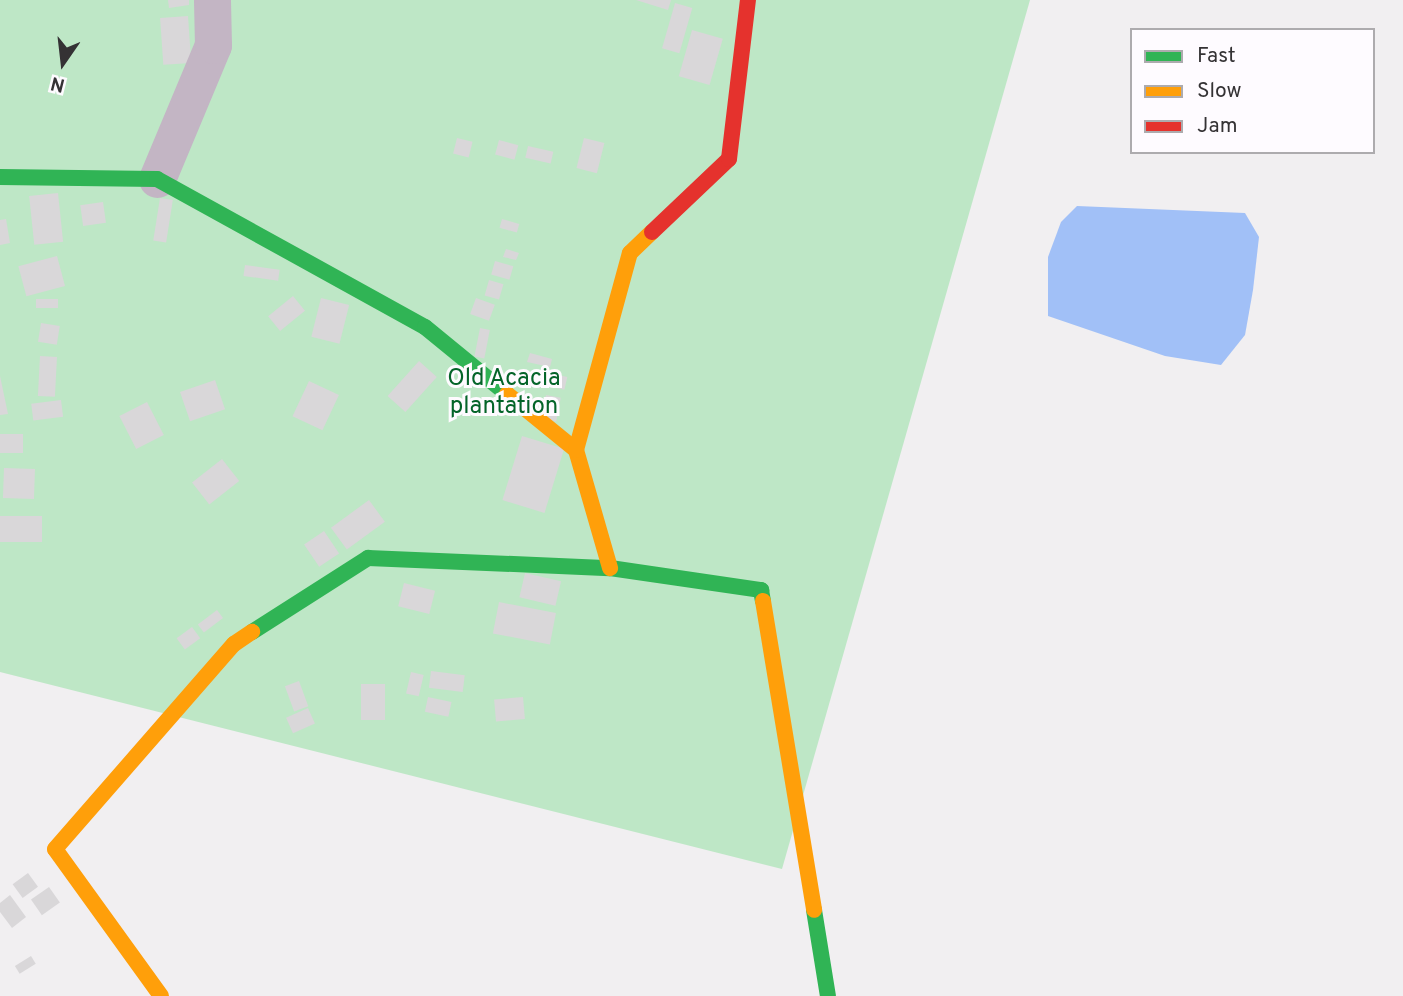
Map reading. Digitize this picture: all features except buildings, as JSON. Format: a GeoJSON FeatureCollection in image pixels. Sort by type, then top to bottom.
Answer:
{"type":"FeatureCollection","features":[{"type":"Feature","properties":{"kind":"street"},"geometry":{"type":"LineString","coordinates":[[158,178],[213,45],[212,0]]}},
{"type":"Feature","properties":{"kind":"street"},"geometry":{"type":"LineString","coordinates":[[610,568],[576,450],[630,253],[729,159],[748,0]]}},
{"type":"Feature","properties":{"kind":"street"},"geometry":{"type":"LineString","coordinates":[[0,177],[158,178],[425,327],[576,450]]}},
{"type":"Feature","properties":{"kind":"street"},"geometry":{"type":"LineString","coordinates":[[161,996],[55,849],[234,644],[368,558],[610,568],[761,590],[828,996]]}},
{"type":"Feature","properties":{"kind":"green space","name":"Old Acacia plantation"},"geometry":{"type":"Polygon","coordinates":[[[0,0],[1030,0],[782,869],[0,672],[0,0]]]}},
{"type":"Feature","properties":{"kind":"water"},"geometry":{"type":"Polygon","coordinates":[[[1077,206],[1245,213],[1259,237],[1253,290],[1245,335],[1221,365],[1165,356],[1048,316],[1048,257],[1061,222],[1077,206]]]}},
{"type":"Feature","properties":{"kind":"traffic: fast"},"geometry":{"type":"LineString","coordinates":[[0,177],[157,179],[425,327],[507,394]]}},
{"type":"Feature","properties":{"kind":"traffic: fast"},"geometry":{"type":"LineString","coordinates":[[252,632],[368,558],[610,568],[761,590],[763,601]]}},
{"type":"Feature","properties":{"kind":"traffic: fast"},"geometry":{"type":"LineString","coordinates":[[814,910],[828,996]]}},
{"type":"Feature","properties":{"kind":"traffic: slow"},"geometry":{"type":"LineString","coordinates":[[576,450],[630,253],[652,232]]}},
{"type":"Feature","properties":{"kind":"traffic: slow"},"geometry":{"type":"LineString","coordinates":[[507,394],[576,450],[610,568]]}},
{"type":"Feature","properties":{"kind":"traffic: slow"},"geometry":{"type":"LineString","coordinates":[[763,601],[814,910]]}},
{"type":"Feature","properties":{"kind":"traffic: slow"},"geometry":{"type":"LineString","coordinates":[[161,996],[55,849],[234,644],[252,632]]}},
{"type":"Feature","properties":{"kind":"traffic: jam"},"geometry":{"type":"LineString","coordinates":[[652,232],[729,159],[748,0]]}}]}
